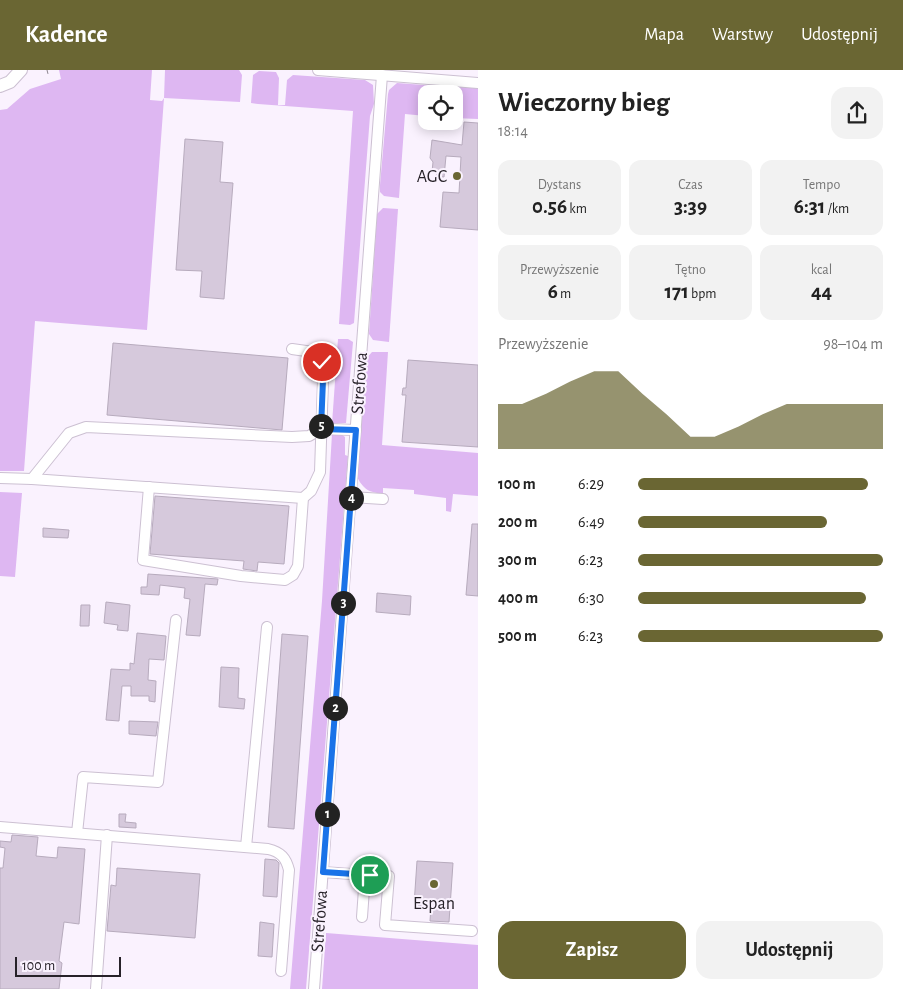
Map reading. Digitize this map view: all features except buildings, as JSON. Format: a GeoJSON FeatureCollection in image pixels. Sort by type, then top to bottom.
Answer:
{"type":"FeatureCollection","features":[{"type":"Feature","properties":{"kind":"main road"},"geometry":{"type":"LineString","coordinates":[[0,86],[10,82],[22,70]]}},
{"type":"Feature","properties":{"kind":"street"},"geometry":{"type":"LineString","coordinates":[[318,70],[478,82]]}},
{"type":"Feature","properties":{"kind":"street","name":"Strefowa"},"geometry":{"type":"LineString","coordinates":[[314,989],[382,75]]}},
{"type":"Feature","properties":{"kind":"street"},"geometry":{"type":"LineString","coordinates":[[148,487],[143,560],[241,576],[285,580],[293,575],[298,566],[303,498],[311,491],[320,472],[323,380],[322,362],[313,352],[292,349]]}},
{"type":"Feature","properties":{"kind":"street"},"geometry":{"type":"LineString","coordinates":[[32,479],[68,433],[86,427],[292,437],[309,436],[321,429],[356,430]]}},
{"type":"Feature","properties":{"kind":"street"},"geometry":{"type":"LineString","coordinates":[[0,478],[303,498]]}},
{"type":"Feature","properties":{"kind":"street"},"geometry":{"type":"LineString","coordinates":[[351,497],[383,499]]}},
{"type":"Feature","properties":{"kind":"street"},"geometry":{"type":"LineString","coordinates":[[77,833],[83,777],[158,782],[176,620]]}},
{"type":"Feature","properties":{"kind":"street"},"geometry":{"type":"LineString","coordinates":[[246,847],[268,626]]}},
{"type":"Feature","properties":{"kind":"street"},"geometry":{"type":"LineString","coordinates":[[0,827],[246,847],[278,852],[284,857],[289,870],[281,971]]}},
{"type":"Feature","properties":{"kind":"street"},"geometry":{"type":"LineString","coordinates":[[96,989],[107,835]]}},
{"type":"Feature","properties":{"kind":"street"},"geometry":{"type":"LineString","coordinates":[[323,872],[389,876],[385,925],[472,930]]}},
{"type":"Feature","properties":{"kind":"street"},"geometry":{"type":"LineString","coordinates":[[362,917],[365,875]]}},
{"type":"Feature","properties":{"kind":"path"},"geometry":{"type":"LineString","coordinates":[[47,70],[48,74]]}},
{"type":"Feature","properties":{"kind":"shaded area"},"geometry":{"type":"Polygon","coordinates":[[[59,70],[152,70],[150,100],[162,101],[164,98],[147,330],[35,321],[24,471],[0,471],[0,110],[7,109],[30,89],[61,79],[59,70]]]}},
{"type":"Feature","properties":{"kind":"shaded area"},"geometry":{"type":"Polygon","coordinates":[[[165,70],[239,70],[242,75],[240,102],[164,98],[165,70]]]}},
{"type":"Feature","properties":{"kind":"shaded area"},"geometry":{"type":"Polygon","coordinates":[[[259,71],[276,72],[279,78],[278,105],[285,105],[287,80],[293,75],[365,80],[373,85],[374,104],[370,116],[354,323],[350,325],[339,324],[353,111],[251,103],[253,75],[259,71]]]}},
{"type":"Feature","properties":{"kind":"shaded area"},"geometry":{"type":"Polygon","coordinates":[[[397,83],[424,85],[418,85],[418,115],[405,114],[399,198],[384,196],[380,192],[389,90],[397,83]]]}},
{"type":"Feature","properties":{"kind":"shaded area"},"geometry":{"type":"Polygon","coordinates":[[[463,87],[478,88],[478,119],[463,118],[463,87]]]}},
{"type":"Feature","properties":{"kind":"shaded area"},"geometry":{"type":"Polygon","coordinates":[[[383,208],[398,209],[389,342],[373,340],[369,334],[377,214],[383,208]]]}},
{"type":"Feature","properties":{"kind":"shaded area"},"geometry":{"type":"Polygon","coordinates":[[[338,339],[348,339],[353,342],[346,423],[332,424],[338,339]]]}},
{"type":"Feature","properties":{"kind":"shaded area"},"geometry":{"type":"Polygon","coordinates":[[[372,352],[388,352],[382,445],[478,453],[478,496],[453,494],[451,512],[446,511],[446,498],[414,494],[414,490],[383,488],[383,494],[370,491],[362,485],[357,477],[365,360],[372,352]]]}},
{"type":"Feature","properties":{"kind":"shaded area"},"geometry":{"type":"Polygon","coordinates":[[[332,434],[341,434],[345,437],[345,455],[348,456],[306,989],[290,989],[322,601],[332,434]]]}},
{"type":"Feature","properties":{"kind":"shaded area"},"geometry":{"type":"Polygon","coordinates":[[[0,492],[22,493],[15,577],[0,576],[0,492]]]}},
{"type":"Feature","properties":{"kind":"shaded area"},"geometry":{"type":"Polygon","coordinates":[[[326,933],[478,945],[478,989],[322,989],[326,933]]]}},
{"type":"Feature","properties":{"kind":"place","name":"AGC"},"geometry":{"type":"Point","coordinates":[457,176]}},
{"type":"Feature","properties":{"kind":"place","name":"Espan"},"geometry":{"type":"Point","coordinates":[434,884]}},
{"type":"Feature","properties":{"kind":"route"},"geometry":{"type":"LineString","coordinates":[[322,362],[321,429],[356,430],[323,872],[370,875]]}}]}
